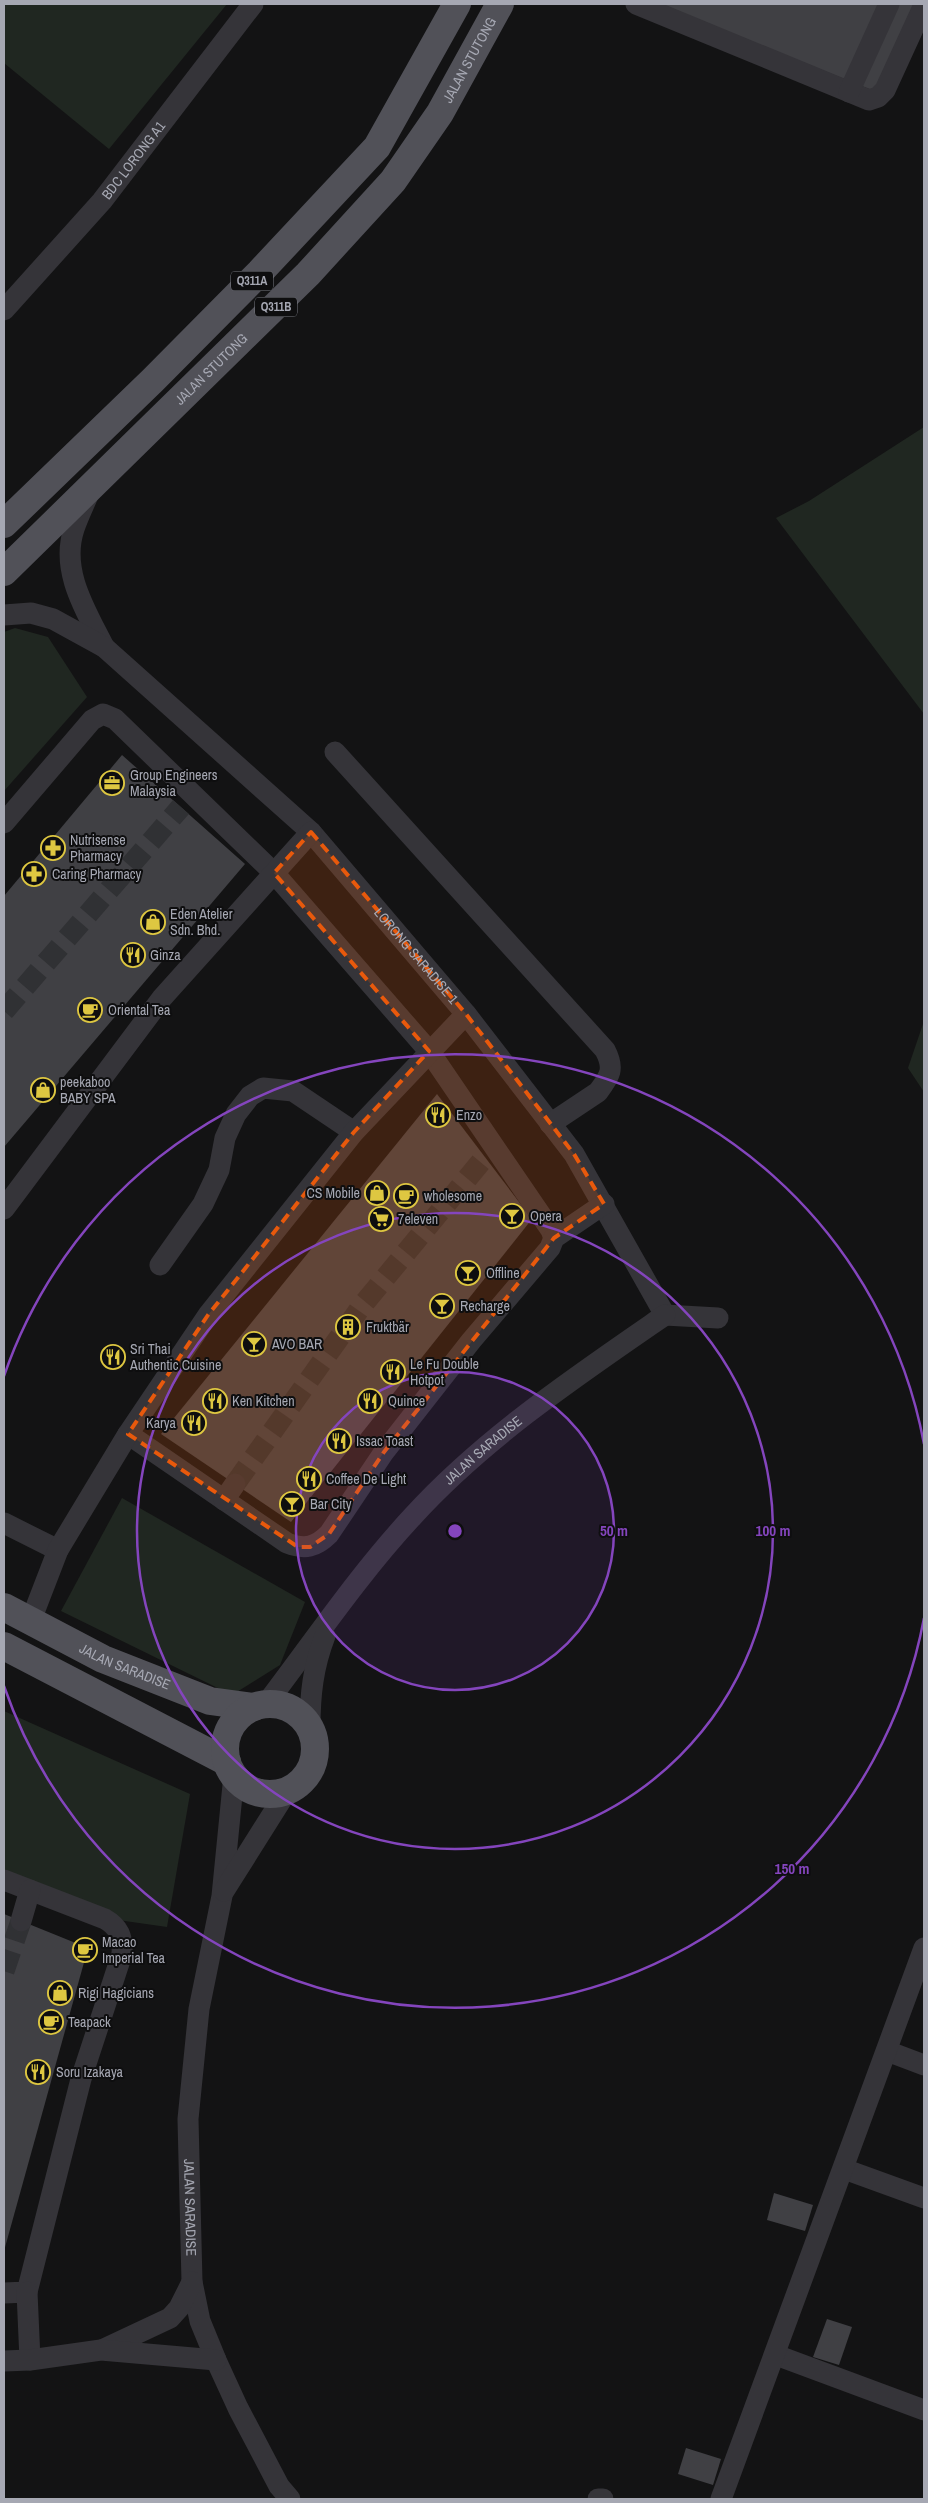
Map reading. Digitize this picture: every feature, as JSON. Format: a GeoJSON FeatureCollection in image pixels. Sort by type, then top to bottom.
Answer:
{"type":"FeatureCollection","features":[{"type":"Feature","properties":{"kind":"main road","name":"Q311A"},"geometry":{"type":"LineString","coordinates":[[4,524],[153,380],[260,272],[377,147],[458,4]]}},
{"type":"Feature","properties":{"kind":"main road","name":"JALAN STUTONG"},"geometry":{"type":"LineString","coordinates":[[4,572],[302,281],[393,181],[440,113],[500,4]]}},
{"type":"Feature","properties":{"kind":"main road","name":"JALAN SARADISE"},"geometry":{"type":"LineString","coordinates":[[4,1606],[103,1659],[210,1701],[260,1706]]}},
{"type":"Feature","properties":{"kind":"main road"},"geometry":{"type":"LineString","coordinates":[[5,1651],[230,1769],[244,1786],[257,1793],[272,1795],[287,1791],[300,1783],[312,1764],[314,1742],[310,1728],[300,1716],[288,1708],[260,1706],[243,1714],[230,1730],[225,1749],[230,1769]]}},
{"type":"Feature","properties":{"kind":"street","name":"BDC LORONG A1"},"geometry":{"type":"LineString","coordinates":[[4,310],[102,201],[253,4]]}},
{"type":"Feature","properties":{"kind":"street"},"geometry":{"type":"LineString","coordinates":[[636,4],[869,100],[878,97],[885,90],[924,5]]}},
{"type":"Feature","properties":{"kind":"street"},"geometry":{"type":"LineString","coordinates":[[849,92],[889,4]]}},
{"type":"Feature","properties":{"kind":"street"},"geometry":{"type":"LineString","coordinates":[[92,488],[74,529],[70,551],[73,579],[82,604],[104,647]]}},
{"type":"Feature","properties":{"kind":"street"},"geometry":{"type":"LineString","coordinates":[[4,615],[31,613],[53,619],[104,647]]}},
{"type":"Feature","properties":{"kind":"street","name":"LORONG SARADISE 1"},"geometry":{"type":"LineString","coordinates":[[104,647],[311,832],[466,1014],[574,1154],[604,1204],[665,1315]]}},
{"type":"Feature","properties":{"kind":"street"},"geometry":{"type":"LineString","coordinates":[[4,822],[92,720],[103,714],[115,719],[187,800],[274,873],[429,1051],[489,1152],[551,1230],[554,1238]]}},
{"type":"Feature","properties":{"kind":"street"},"geometry":{"type":"LineString","coordinates":[[335,752],[606,1050],[611,1062],[608,1077],[598,1092],[550,1124]]}},
{"type":"Feature","properties":{"kind":"street"},"geometry":{"type":"LineString","coordinates":[[4,1209],[162,998],[311,832]]}},
{"type":"Feature","properties":{"kind":"street"},"geometry":{"type":"LineString","coordinates":[[32,1620],[58,1550],[128,1434],[208,1315],[354,1132],[466,1014]]}},
{"type":"Feature","properties":{"kind":"street"},"geometry":{"type":"LineString","coordinates":[[160,1265],[203,1204],[219,1170],[225,1138],[236,1114],[250,1096],[263,1088],[293,1090],[354,1132]]}},
{"type":"Feature","properties":{"kind":"street"},"geometry":{"type":"LineString","coordinates":[[128,1434],[229,1492],[288,1543],[298,1547],[310,1547],[321,1542],[329,1534],[390,1445],[471,1341],[550,1248],[554,1238],[604,1204]]}},
{"type":"Feature","properties":{"kind":"street"},"geometry":{"type":"LineString","coordinates":[[665,1315],[718,1318]]}},
{"type":"Feature","properties":{"kind":"street","name":"JALAN SARADISE"},"geometry":{"type":"LineString","coordinates":[[332,1618],[374,1560],[414,1514],[475,1456],[559,1390],[665,1315]]}},
{"type":"Feature","properties":{"kind":"street"},"geometry":{"type":"LineString","coordinates":[[4,1523],[58,1550]]}},
{"type":"Feature","properties":{"kind":"street"},"geometry":{"type":"LineString","coordinates":[[260,1706],[332,1618]]}},
{"type":"Feature","properties":{"kind":"street"},"geometry":{"type":"LineString","coordinates":[[310,1728],[310,1692],[317,1658],[332,1618]]}},
{"type":"Feature","properties":{"kind":"street"},"geometry":{"type":"LineString","coordinates":[[222,1896],[230,1769]]}},
{"type":"Feature","properties":{"kind":"street"},"geometry":{"type":"LineString","coordinates":[[222,1896],[287,1791]]}},
{"type":"Feature","properties":{"kind":"street"},"geometry":{"type":"LineString","coordinates":[[4,1880],[105,1919],[114,1924],[120,1933],[123,1943],[122,1954],[81,2079],[27,2292],[30,2360]]}},
{"type":"Feature","properties":{"kind":"street"},"geometry":{"type":"LineString","coordinates":[[21,1921],[30,1890]]}},
{"type":"Feature","properties":{"kind":"street","name":"JALAN SARADISE"},"geometry":{"type":"LineString","coordinates":[[222,1896],[199,2009],[188,2118],[192,2282],[200,2321],[216,2360],[238,2408],[279,2486],[290,2499]]}},
{"type":"Feature","properties":{"kind":"street"},"geometry":{"type":"LineString","coordinates":[[721,2499],[924,1948]]}},
{"type":"Feature","properties":{"kind":"street"},"geometry":{"type":"LineString","coordinates":[[887,2050],[924,2065]]}},
{"type":"Feature","properties":{"kind":"street"},"geometry":{"type":"LineString","coordinates":[[844,2169],[924,2198]]}},
{"type":"Feature","properties":{"kind":"street"},"geometry":{"type":"LineString","coordinates":[[102,2350],[170,2318],[179,2308],[192,2282]]}},
{"type":"Feature","properties":{"kind":"street"},"geometry":{"type":"LineString","coordinates":[[4,2293],[27,2292]]}},
{"type":"Feature","properties":{"kind":"street"},"geometry":{"type":"LineString","coordinates":[[4,2361],[30,2360],[102,2350],[216,2360]]}},
{"type":"Feature","properties":{"kind":"street"},"geometry":{"type":"LineString","coordinates":[[776,2354],[924,2410]]}},
{"type":"Feature","properties":{"kind":"street"},"geometry":{"type":"LineString","coordinates":[[598,2499],[603,2499]]}},
{"type":"Feature","properties":{"kind":"highlighted area"},"geometry":{"type":"Polygon","coordinates":[[[311,832],[466,1014],[574,1154],[604,1204],[554,1238],[384,1452],[329,1534],[310,1547],[298,1547],[128,1434],[208,1315],[354,1132],[429,1051],[274,873],[311,832]]]}},
{"type":"Feature","properties":{"kind":"shaded area"},"geometry":{"type":"Polygon","coordinates":[[[4,4],[227,4],[109,149],[4,63],[4,4]]]}},
{"type":"Feature","properties":{"kind":"shaded area"},"geometry":{"type":"Polygon","coordinates":[[[924,427],[924,714],[776,518],[809,501],[924,427]]]}},
{"type":"Feature","properties":{"kind":"shaded area"},"geometry":{"type":"Polygon","coordinates":[[[15,628],[48,637],[87,697],[4,791],[4,632],[15,628]]]}},
{"type":"Feature","properties":{"kind":"shaded area"},"geometry":{"type":"Polygon","coordinates":[[[924,1021],[924,1092],[908,1068],[924,1021]]]}},
{"type":"Feature","properties":{"kind":"shaded area"},"geometry":{"type":"Polygon","coordinates":[[[122,1498],[305,1602],[280,1665],[232,1695],[61,1611],[122,1498]]]}},
{"type":"Feature","properties":{"kind":"shaded area"},"geometry":{"type":"Polygon","coordinates":[[[4,1711],[190,1794],[167,1927],[118,1920],[4,1875],[4,1711]]]}},
{"type":"Feature","properties":{"kind":"building"},"geometry":{"type":"Polygon","coordinates":[[[657,4],[915,4],[874,91],[657,4]]]}},
{"type":"Feature","properties":{"kind":"building"},"geometry":{"type":"Polygon","coordinates":[[[122,755],[245,864],[4,1147],[4,896],[122,755]]]}},
{"type":"Feature","properties":{"kind":"building","name":"Fruktbär"},"geometry":{"type":"Polygon","coordinates":[[[437,1094],[532,1219],[291,1522],[161,1434],[437,1094]]]}},
{"type":"Feature","properties":{"kind":"building"},"geometry":{"type":"Polygon","coordinates":[[[4,1914],[88,1948],[4,2251],[4,1914]]]}},
{"type":"Feature","properties":{"kind":"building"},"geometry":{"type":"Polygon","coordinates":[[[774,2193],[813,2205],[805,2231],[767,2220],[774,2193]]]}},
{"type":"Feature","properties":{"kind":"building"},"geometry":{"type":"Polygon","coordinates":[[[827,2319],[852,2327],[839,2365],[813,2357],[827,2319]]]}},
{"type":"Feature","properties":{"kind":"building"},"geometry":{"type":"Polygon","coordinates":[[[686,2448],[721,2459],[713,2485],[678,2474],[686,2448]]]}},
{"type":"Feature","properties":{"kind":"tunnel"},"geometry":{"type":"LineString","coordinates":[[4,1011],[181,807]]}},
{"type":"Feature","properties":{"kind":"tunnel"},"geometry":{"type":"LineString","coordinates":[[235,1484],[361,1307],[485,1157]]}},
{"type":"Feature","properties":{"kind":"tunnel"},"geometry":{"type":"LineString","coordinates":[[4,1971],[21,1921]]}},
{"type":"Feature","properties":{"kind":"place","name":"Group Engineers Malaysia"},"geometry":{"type":"Point","coordinates":[112,783]}},
{"type":"Feature","properties":{"kind":"place","name":"Nutrisense Pharmacy"},"geometry":{"type":"Point","coordinates":[53,848]}},
{"type":"Feature","properties":{"kind":"place","name":"Caring Pharmacy"},"geometry":{"type":"Point","coordinates":[34,874]}},
{"type":"Feature","properties":{"kind":"place","name":"Eden Atelier Sdn. Bhd."},"geometry":{"type":"Point","coordinates":[153,922]}},
{"type":"Feature","properties":{"kind":"place","name":"Ginza"},"geometry":{"type":"Point","coordinates":[133,955]}},
{"type":"Feature","properties":{"kind":"place","name":"Oriental Tea"},"geometry":{"type":"Point","coordinates":[90,1010]}},
{"type":"Feature","properties":{"kind":"place","name":"peekaboo BABY SPA"},"geometry":{"type":"Point","coordinates":[43,1090]}},
{"type":"Feature","properties":{"kind":"place","name":"Enzo"},"geometry":{"type":"Point","coordinates":[438,1115]}},
{"type":"Feature","properties":{"kind":"place","name":"CS Mobile"},"geometry":{"type":"Point","coordinates":[377,1193]}},
{"type":"Feature","properties":{"kind":"place","name":"wholesome"},"geometry":{"type":"Point","coordinates":[406,1196]}},
{"type":"Feature","properties":{"kind":"place","name":"Opera"},"geometry":{"type":"Point","coordinates":[512,1216]}},
{"type":"Feature","properties":{"kind":"place","name":"7eleven"},"geometry":{"type":"Point","coordinates":[381,1219]}},
{"type":"Feature","properties":{"kind":"place","name":"Offline"},"geometry":{"type":"Point","coordinates":[468,1273]}},
{"type":"Feature","properties":{"kind":"place","name":"Recharge"},"geometry":{"type":"Point","coordinates":[442,1306]}},
{"type":"Feature","properties":{"kind":"place","name":"Fruktbär"},"geometry":{"type":"Point","coordinates":[348,1327]}},
{"type":"Feature","properties":{"kind":"place","name":"AVO BAR"},"geometry":{"type":"Point","coordinates":[254,1344]}},
{"type":"Feature","properties":{"kind":"place","name":"Sri Thai Authentic Cuisine"},"geometry":{"type":"Point","coordinates":[113,1357]}},
{"type":"Feature","properties":{"kind":"place","name":"Le Fu Double Hotpot"},"geometry":{"type":"Point","coordinates":[393,1372]}},
{"type":"Feature","properties":{"kind":"place","name":"Ken Kitchen"},"geometry":{"type":"Point","coordinates":[215,1401]}},
{"type":"Feature","properties":{"kind":"place","name":"Quince"},"geometry":{"type":"Point","coordinates":[370,1401]}},
{"type":"Feature","properties":{"kind":"place","name":"Karya"},"geometry":{"type":"Point","coordinates":[194,1423]}},
{"type":"Feature","properties":{"kind":"place","name":"Issac Toast"},"geometry":{"type":"Point","coordinates":[339,1441]}},
{"type":"Feature","properties":{"kind":"place","name":"Coffee De Light"},"geometry":{"type":"Point","coordinates":[309,1479]}},
{"type":"Feature","properties":{"kind":"place","name":"Bar City"},"geometry":{"type":"Point","coordinates":[292,1504]}},
{"type":"Feature","properties":{"kind":"place","name":"Macao Imperial Tea"},"geometry":{"type":"Point","coordinates":[85,1950]}},
{"type":"Feature","properties":{"kind":"place","name":"Rigi Hagicians"},"geometry":{"type":"Point","coordinates":[60,1993]}},
{"type":"Feature","properties":{"kind":"place","name":"Teapack"},"geometry":{"type":"Point","coordinates":[51,2022]}},
{"type":"Feature","properties":{"kind":"place","name":"Soru Izakaya"},"geometry":{"type":"Point","coordinates":[38,2072]}}]}
